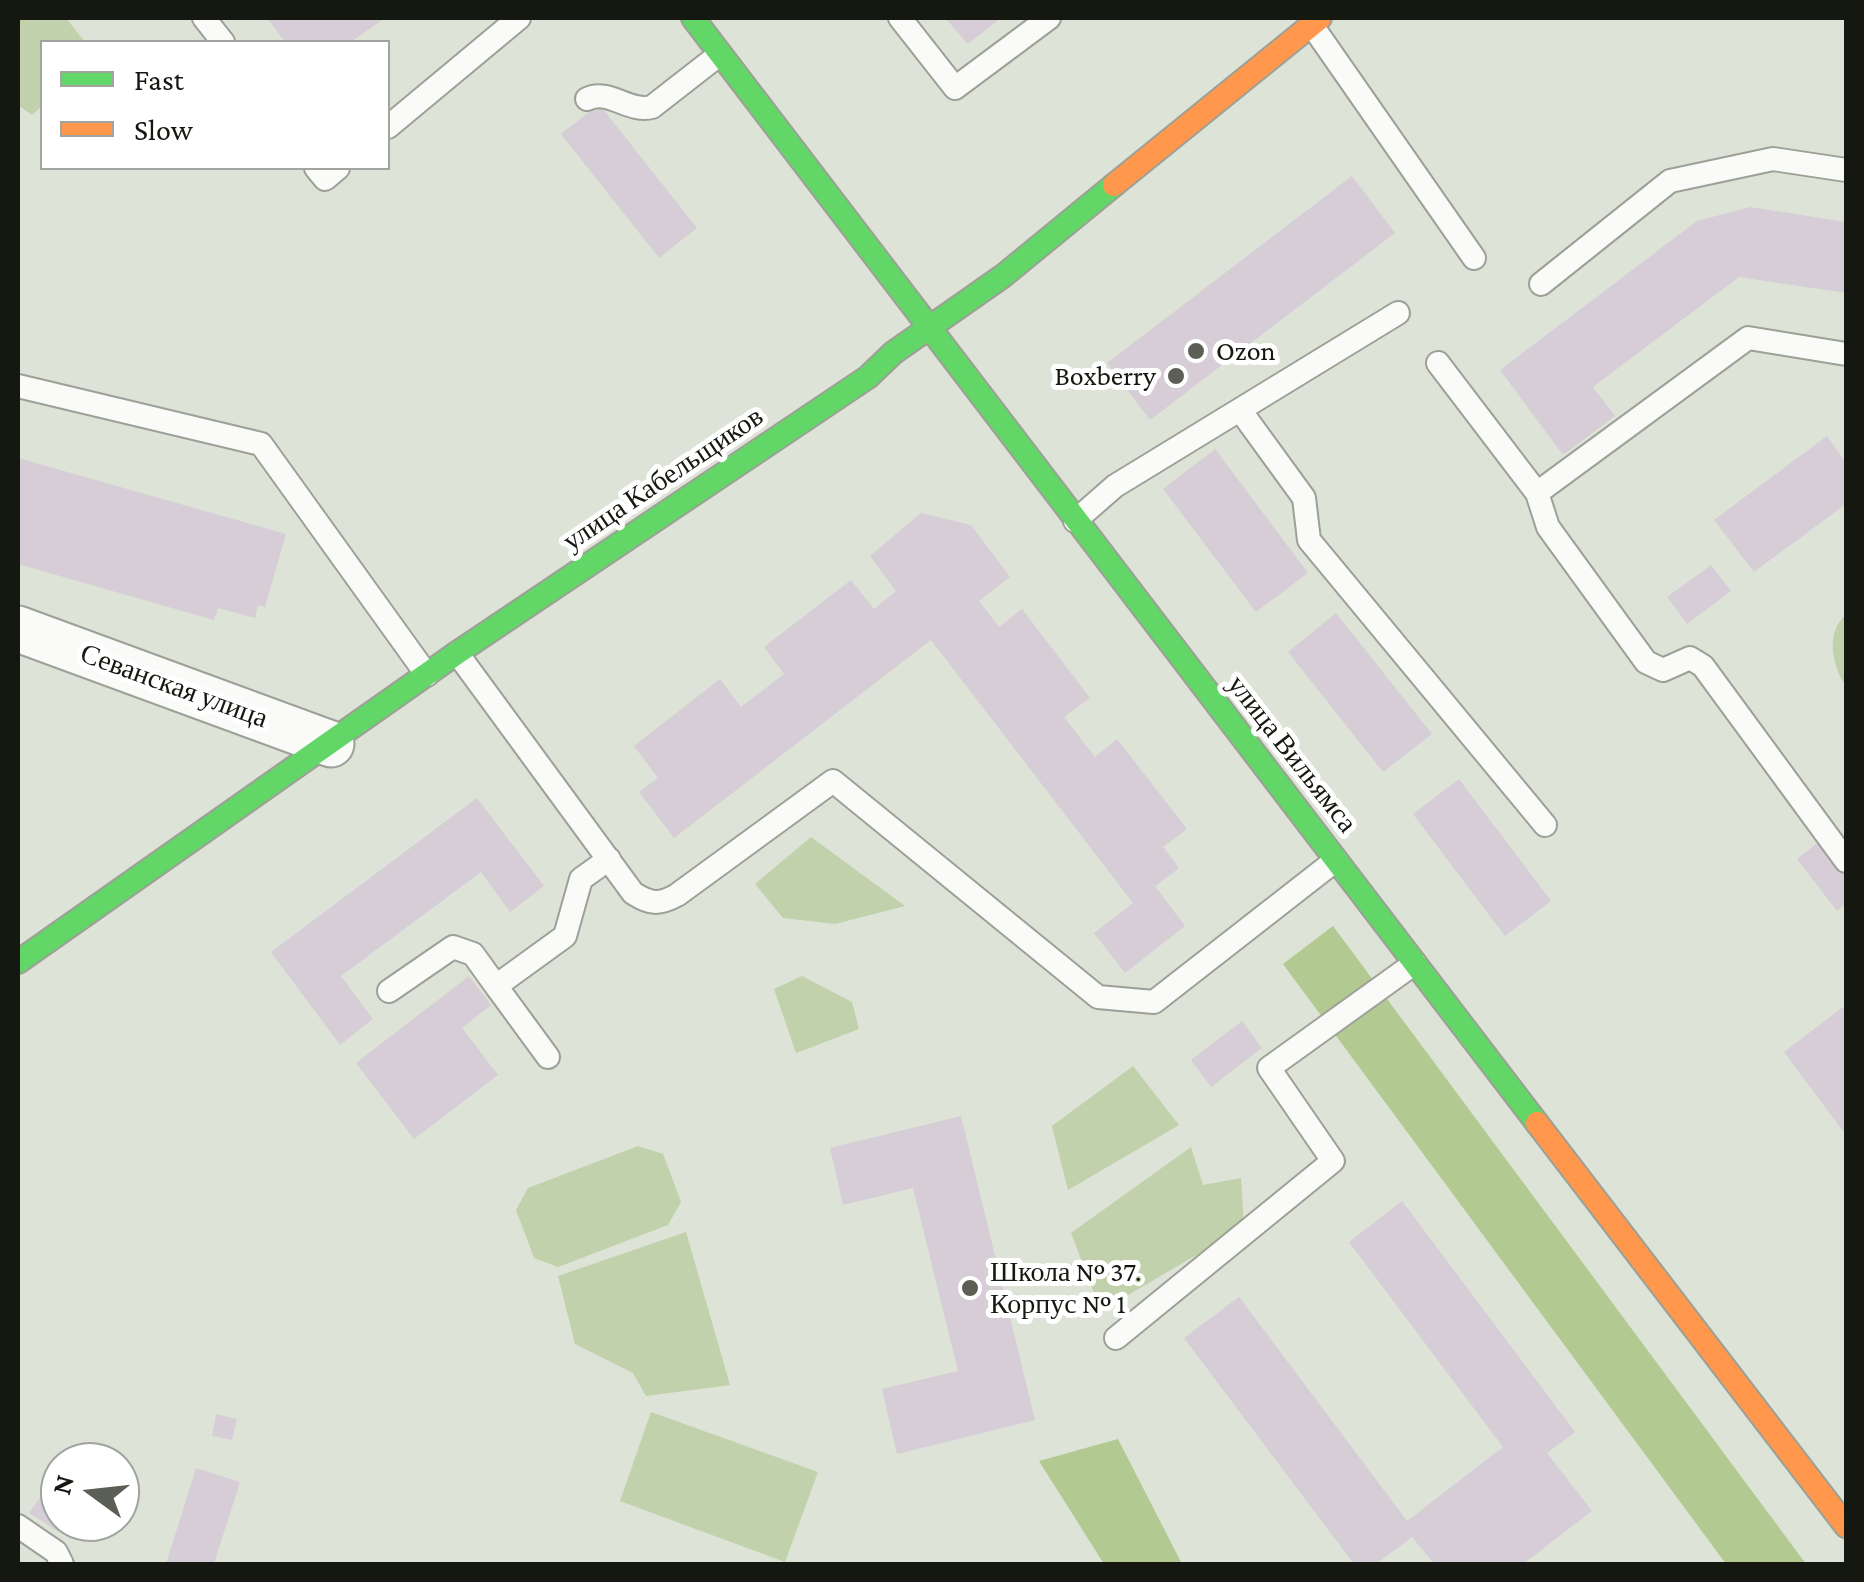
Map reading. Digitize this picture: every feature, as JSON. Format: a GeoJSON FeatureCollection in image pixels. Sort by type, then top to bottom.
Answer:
{"type":"FeatureCollection","features":[{"type":"Feature","properties":{"kind":"street","name":"улица Вильямса"},"geometry":{"type":"LineString","coordinates":[[693,18],[1846,1526]]}},
{"type":"Feature","properties":{"kind":"street","name":"улица Кабельщиков"},"geometry":{"type":"LineString","coordinates":[[18,962],[457,653],[868,377],[893,353],[1003,276],[1316,21]]}},
{"type":"Feature","properties":{"kind":"street","name":"Севанская улица"},"geometry":{"type":"LineString","coordinates":[[18,628],[331,744]]}},
{"type":"Feature","properties":{"kind":"lane"},"geometry":{"type":"LineString","coordinates":[[204,18],[221,40]]}},
{"type":"Feature","properties":{"kind":"lane"},"geometry":{"type":"LineString","coordinates":[[390,124],[519,18]]}},
{"type":"Feature","properties":{"kind":"lane"},"geometry":{"type":"LineString","coordinates":[[900,18],[955,88],[1050,18]]}},
{"type":"Feature","properties":{"kind":"lane"},"geometry":{"type":"LineString","coordinates":[[1316,21],[1474,258]]}},
{"type":"Feature","properties":{"kind":"lane"},"geometry":{"type":"LineString","coordinates":[[587,99],[600,95],[643,109],[652,107],[720,54]]}},
{"type":"Feature","properties":{"kind":"lane"},"geometry":{"type":"LineString","coordinates":[[1540,284],[1670,181],[1772,159],[1846,170]]}},
{"type":"Feature","properties":{"kind":"lane"},"geometry":{"type":"LineString","coordinates":[[318,170],[325,179],[336,170]]}},
{"type":"Feature","properties":{"kind":"lane"},"geometry":{"type":"LineString","coordinates":[[1075,520],[1115,486],[1398,313]]}},
{"type":"Feature","properties":{"kind":"lane"},"geometry":{"type":"LineString","coordinates":[[1537,493],[1748,338],[1846,354]]}},
{"type":"Feature","properties":{"kind":"lane"},"geometry":{"type":"LineString","coordinates":[[1438,363],[1537,493],[1548,528],[1646,662],[1663,670],[1690,658],[1703,666],[1846,861]]}},
{"type":"Feature","properties":{"kind":"lane"},"geometry":{"type":"LineString","coordinates":[[18,386],[261,444],[427,675]]}},
{"type":"Feature","properties":{"kind":"lane"},"geometry":{"type":"LineString","coordinates":[[1240,410],[1304,498],[1309,540],[1546,825]]}},
{"type":"Feature","properties":{"kind":"lane"},"geometry":{"type":"LineString","coordinates":[[457,653],[633,893],[648,902],[662,903],[678,896],[832,781],[1098,997],[1154,1002],[1336,860]]}},
{"type":"Feature","properties":{"kind":"lane"},"geometry":{"type":"LineString","coordinates":[[496,986],[565,936],[582,878],[608,859]]}},
{"type":"Feature","properties":{"kind":"lane"},"geometry":{"type":"LineString","coordinates":[[389,991],[442,952],[454,947],[473,954],[548,1057]]}},
{"type":"Feature","properties":{"kind":"lane"},"geometry":{"type":"LineString","coordinates":[[1116,1338],[1333,1161],[1269,1068],[1415,963]]}},
{"type":"Feature","properties":{"kind":"lane"},"geometry":{"type":"LineString","coordinates":[[18,1526],[56,1552],[62,1564]]}},
{"type":"Feature","properties":{"kind":"green space"},"geometry":{"type":"Polygon","coordinates":[[[18,18],[66,18],[83,40],[40,40],[40,108],[32,115],[18,105],[18,18]]]}},
{"type":"Feature","properties":{"kind":"green space"},"geometry":{"type":"Polygon","coordinates":[[[1846,615],[1846,686],[1837,669],[1833,640],[1846,615]]]}},
{"type":"Feature","properties":{"kind":"green space"},"geometry":{"type":"Polygon","coordinates":[[[811,837],[905,906],[835,924],[783,918],[755,884],[811,837]]]}},
{"type":"Feature","properties":{"kind":"green space"},"geometry":{"type":"Polygon","coordinates":[[[1333,926],[1806,1564],[1726,1564],[1283,964],[1333,926]]]}},
{"type":"Feature","properties":{"kind":"green space"},"geometry":{"type":"Polygon","coordinates":[[[802,976],[852,1002],[859,1029],[796,1053],[774,989],[802,976]]]}},
{"type":"Feature","properties":{"kind":"green space"},"geometry":{"type":"Polygon","coordinates":[[[1133,1066],[1179,1125],[1068,1190],[1052,1126],[1133,1066]]]}},
{"type":"Feature","properties":{"kind":"green space"},"geometry":{"type":"Polygon","coordinates":[[[638,1146],[663,1154],[681,1202],[668,1225],[558,1267],[534,1258],[516,1210],[528,1188],[638,1146]]]}},
{"type":"Feature","properties":{"kind":"green space"},"geometry":{"type":"Polygon","coordinates":[[[1191,1147],[1203,1185],[1241,1178],[1244,1227],[1101,1311],[1071,1233],[1191,1147]]]}},
{"type":"Feature","properties":{"kind":"green space"},"geometry":{"type":"Polygon","coordinates":[[[686,1232],[730,1385],[646,1396],[633,1373],[575,1344],[558,1276],[686,1232]]]}},
{"type":"Feature","properties":{"kind":"green space"},"geometry":{"type":"Polygon","coordinates":[[[651,1412],[818,1472],[785,1562],[620,1501],[651,1412]]]}},
{"type":"Feature","properties":{"kind":"green space"},"geometry":{"type":"Polygon","coordinates":[[[1118,1439],[1182,1564],[1104,1564],[1039,1461],[1118,1439]]]}},
{"type":"Feature","properties":{"kind":"building"},"geometry":{"type":"Polygon","coordinates":[[[267,18],[385,18],[354,40],[284,40],[267,18]]]}},
{"type":"Feature","properties":{"kind":"building"},"geometry":{"type":"Polygon","coordinates":[[[945,18],[1001,18],[968,44],[945,18]]]}},
{"type":"Feature","properties":{"kind":"building"},"geometry":{"type":"Polygon","coordinates":[[[599,104],[697,228],[659,258],[561,134],[599,104]]]}},
{"type":"Feature","properties":{"kind":"building"},"geometry":{"type":"Polygon","coordinates":[[[1352,176],[1395,233],[1150,420],[1107,363],[1352,176]]]}},
{"type":"Feature","properties":{"kind":"building"},"geometry":{"type":"Polygon","coordinates":[[[1750,207],[1846,222],[1846,293],[1739,277],[1593,387],[1615,416],[1563,455],[1500,370],[1697,221],[1750,207]]]}},
{"type":"Feature","properties":{"kind":"building"},"geometry":{"type":"Polygon","coordinates":[[[1827,436],[1846,463],[1846,504],[1754,572],[1714,520],[1827,436]]]}},
{"type":"Feature","properties":{"kind":"building"},"geometry":{"type":"Polygon","coordinates":[[[1215,449],[1308,573],[1256,612],[1163,489],[1215,449]]]}},
{"type":"Feature","properties":{"kind":"building"},"geometry":{"type":"Polygon","coordinates":[[[18,458],[286,534],[265,607],[258,605],[255,618],[218,608],[214,620],[18,564],[18,458]]]}},
{"type":"Feature","properties":{"kind":"building"},"geometry":{"type":"Polygon","coordinates":[[[921,513],[971,525],[1010,577],[979,601],[999,627],[1022,609],[1090,698],[1064,717],[1095,757],[1117,739],[1187,829],[1163,847],[1179,868],[1155,886],[1185,926],[1125,973],[1094,933],[1133,903],[931,640],[674,838],[639,792],[658,778],[634,746],[720,679],[741,707],[784,674],[764,647],[851,580],[874,609],[896,591],[870,556],[921,513]]]}},
{"type":"Feature","properties":{"kind":"building"},"geometry":{"type":"Polygon","coordinates":[[[1711,565],[1731,591],[1687,624],[1667,597],[1711,565]]]}},
{"type":"Feature","properties":{"kind":"building"},"geometry":{"type":"Polygon","coordinates":[[[1336,613],[1432,734],[1383,772],[1288,652],[1336,613]]]}},
{"type":"Feature","properties":{"kind":"building"},"geometry":{"type":"Polygon","coordinates":[[[1459,779],[1551,901],[1505,936],[1413,814],[1459,779]]]}},
{"type":"Feature","properties":{"kind":"building"},"geometry":{"type":"Polygon","coordinates":[[[477,798],[544,886],[510,912],[481,872],[341,976],[373,1019],[340,1045],[271,952],[477,798]]]}},
{"type":"Feature","properties":{"kind":"building"},"geometry":{"type":"Polygon","coordinates":[[[1821,840],[1846,873],[1846,904],[1837,911],[1797,859],[1821,840]]]}},
{"type":"Feature","properties":{"kind":"building"},"geometry":{"type":"Polygon","coordinates":[[[469,976],[491,1005],[462,1028],[498,1075],[414,1139],[356,1063],[469,976]]]}},
{"type":"Feature","properties":{"kind":"building"},"geometry":{"type":"Polygon","coordinates":[[[1843,1007],[1846,1011],[1846,1135],[1784,1052],[1843,1007]]]}},
{"type":"Feature","properties":{"kind":"building"},"geometry":{"type":"Polygon","coordinates":[[[1242,1021],[1262,1048],[1211,1087],[1191,1060],[1242,1021]]]}},
{"type":"Feature","properties":{"kind":"building","name":"Школа № 37. Корпус № 1"},"geometry":{"type":"Polygon","coordinates":[[[961,1116],[1035,1420],[897,1454],[882,1389],[958,1371],[913,1188],[843,1205],[830,1148],[961,1116]]]}},
{"type":"Feature","properties":{"kind":"building"},"geometry":{"type":"Polygon","coordinates":[[[1402,1201],[1575,1432],[1547,1453],[1592,1511],[1523,1564],[1434,1564],[1412,1537],[1376,1564],[1354,1564],[1184,1338],[1239,1297],[1407,1521],[1503,1447],[1349,1242],[1402,1201]]]}},
{"type":"Feature","properties":{"kind":"building"},"geometry":{"type":"Polygon","coordinates":[[[216,1414],[237,1419],[232,1440],[212,1436],[216,1414]]]}},
{"type":"Feature","properties":{"kind":"building"},"geometry":{"type":"Polygon","coordinates":[[[196,1468],[240,1482],[214,1564],[166,1564],[196,1468]]]}},
{"type":"Feature","properties":{"kind":"building"},"geometry":{"type":"Polygon","coordinates":[[[40,1497],[40,1520],[29,1513],[40,1497]]]}},
{"type":"Feature","properties":{"kind":"traffic: fast"},"geometry":{"type":"LineString","coordinates":[[693,18],[1537,1123]]}},
{"type":"Feature","properties":{"kind":"traffic: fast"},"geometry":{"type":"LineString","coordinates":[[18,962],[457,653],[868,377],[893,353],[1003,276],[1114,185]]}},
{"type":"Feature","properties":{"kind":"traffic: slow"},"geometry":{"type":"LineString","coordinates":[[1114,185],[1320,18]]}},
{"type":"Feature","properties":{"kind":"traffic: slow"},"geometry":{"type":"LineString","coordinates":[[1537,1123],[1846,1526]]}},
{"type":"Feature","properties":{"kind":"place","name":"Ozon"},"geometry":{"type":"Point","coordinates":[1196,351]}},
{"type":"Feature","properties":{"kind":"place","name":"Boxberry"},"geometry":{"type":"Point","coordinates":[1176,376]}},
{"type":"Feature","properties":{"kind":"place","name":"Школа № 37. Корпус № 1"},"geometry":{"type":"Point","coordinates":[970,1288]}}]}
